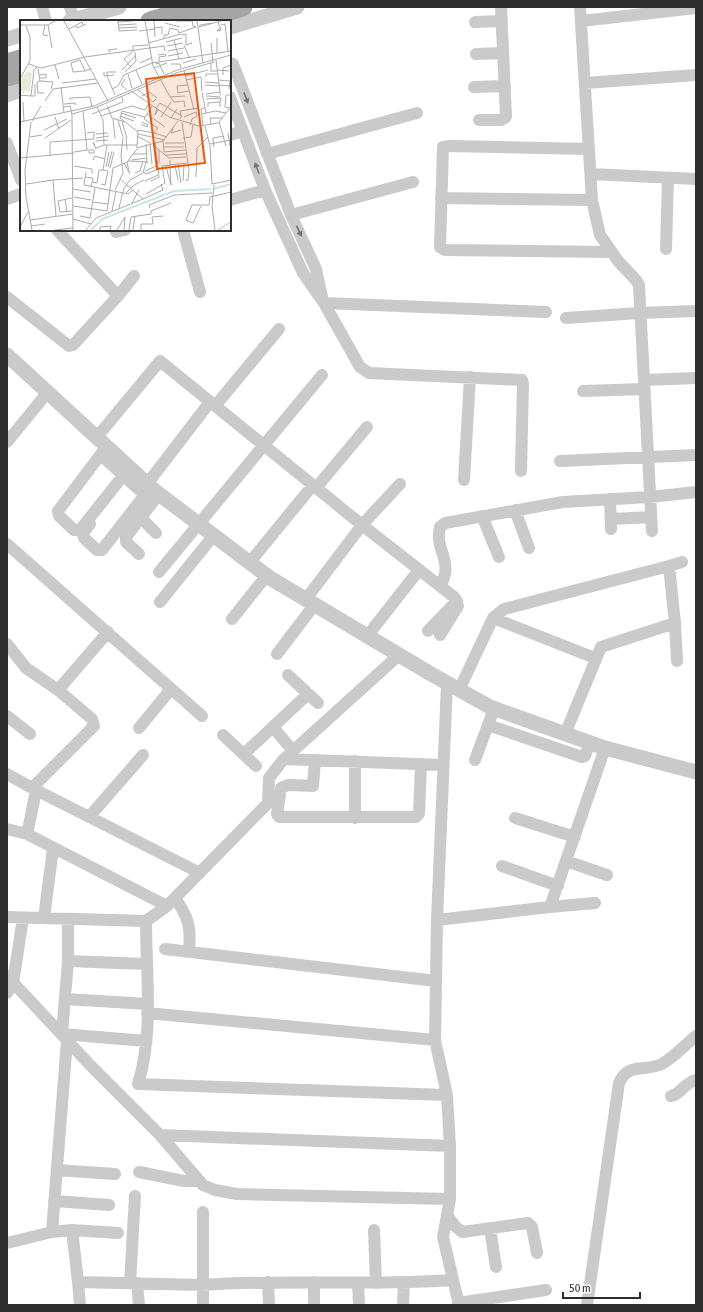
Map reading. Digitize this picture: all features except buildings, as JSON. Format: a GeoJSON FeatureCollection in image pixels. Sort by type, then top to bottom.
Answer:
{"type":"FeatureCollection","features":[{"type":"Feature","properties":{"kind":"main road"},"geometry":{"type":"LineString","coordinates":[[159,20],[202,15],[243,7]]}},
{"type":"Feature","properties":{"kind":"main road"},"geometry":{"type":"LineString","coordinates":[[7,63],[20,59]]}},
{"type":"Feature","properties":{"kind":"main road"},"geometry":{"type":"LineString","coordinates":[[7,77],[20,73]]}},
{"type":"Feature","properties":{"kind":"street"},"geometry":{"type":"LineString","coordinates":[[42,7],[46,20]]}},
{"type":"Feature","properties":{"kind":"street"},"geometry":{"type":"LineString","coordinates":[[71,16],[119,7]]}},
{"type":"Feature","properties":{"kind":"street"},"geometry":{"type":"LineString","coordinates":[[231,27],[297,7]]}},
{"type":"Feature","properties":{"kind":"street"},"geometry":{"type":"LineString","coordinates":[[479,120],[501,120],[506,117],[501,7]]}},
{"type":"Feature","properties":{"kind":"street"},"geometry":{"type":"LineString","coordinates":[[580,7],[592,200],[600,235],[638,283],[652,531]]}},
{"type":"Feature","properties":{"kind":"street"},"geometry":{"type":"LineString","coordinates":[[581,21],[656,10],[696,8]]}},
{"type":"Feature","properties":{"kind":"street"},"geometry":{"type":"LineString","coordinates":[[475,22],[502,21]]}},
{"type":"Feature","properties":{"kind":"street"},"geometry":{"type":"LineString","coordinates":[[7,39],[20,35]]}},
{"type":"Feature","properties":{"kind":"street"},"geometry":{"type":"LineString","coordinates":[[476,54],[503,53]]}},
{"type":"Feature","properties":{"kind":"street"},"geometry":{"type":"LineString","coordinates":[[231,63],[233,64],[291,215],[316,269],[324,303]]}},
{"type":"Feature","properties":{"kind":"street"},"geometry":{"type":"LineString","coordinates":[[585,83],[696,75]]}},
{"type":"Feature","properties":{"kind":"street"},"geometry":{"type":"LineString","coordinates":[[474,87],[505,86]]}},
{"type":"Feature","properties":{"kind":"street"},"geometry":{"type":"LineString","coordinates":[[7,95],[20,90]]}},
{"type":"Feature","properties":{"kind":"street"},"geometry":{"type":"LineString","coordinates":[[231,100],[265,190],[303,273],[324,303],[360,367],[369,373],[470,377],[523,381],[521,471]]}},
{"type":"Feature","properties":{"kind":"street"},"geometry":{"type":"LineString","coordinates":[[267,154],[417,113]]}},
{"type":"Feature","properties":{"kind":"street"},"geometry":{"type":"LineString","coordinates":[[231,135],[243,131]]}},
{"type":"Feature","properties":{"kind":"street"},"geometry":{"type":"LineString","coordinates":[[7,143],[20,177]]}},
{"type":"Feature","properties":{"kind":"street"},"geometry":{"type":"LineString","coordinates":[[589,148],[445,146],[441,151],[440,247],[442,250],[612,252]]}},
{"type":"Feature","properties":{"kind":"street"},"geometry":{"type":"LineString","coordinates":[[591,174],[696,180]]}},
{"type":"Feature","properties":{"kind":"street"},"geometry":{"type":"LineString","coordinates":[[666,249],[668,178]]}},
{"type":"Feature","properties":{"kind":"street"},"geometry":{"type":"LineString","coordinates":[[291,215],[413,182]]}},
{"type":"Feature","properties":{"kind":"street"},"geometry":{"type":"LineString","coordinates":[[231,200],[265,190]]}},
{"type":"Feature","properties":{"kind":"street"},"geometry":{"type":"LineString","coordinates":[[7,199],[20,194]]}},
{"type":"Feature","properties":{"kind":"street"},"geometry":{"type":"LineString","coordinates":[[441,198],[592,200]]}},
{"type":"Feature","properties":{"kind":"street"},"geometry":{"type":"LineString","coordinates":[[58,231],[118,296]]}},
{"type":"Feature","properties":{"kind":"street"},"geometry":{"type":"LineString","coordinates":[[183,231],[200,292]]}},
{"type":"Feature","properties":{"kind":"street"},"geometry":{"type":"LineString","coordinates":[[7,297],[69,346],[73,345],[118,296],[134,276]]}},
{"type":"Feature","properties":{"kind":"street"},"geometry":{"type":"LineString","coordinates":[[324,303],[546,312]]}},
{"type":"Feature","properties":{"kind":"street"},"geometry":{"type":"LineString","coordinates":[[566,318],[696,311]]}},
{"type":"Feature","properties":{"kind":"street"},"geometry":{"type":"LineString","coordinates":[[127,472],[83,533],[84,538],[98,550],[102,550],[151,490],[212,404],[279,329]]}},
{"type":"Feature","properties":{"kind":"street"},"geometry":{"type":"LineString","coordinates":[[7,355],[48,392],[127,472],[267,575],[310,602],[368,635],[453,687],[494,709],[605,748],[696,772]]}},
{"type":"Feature","properties":{"kind":"street"},"geometry":{"type":"LineString","coordinates":[[127,472],[80,530],[74,530],[59,516],[58,511],[160,361],[362,526],[440,586],[456,601],[457,610],[440,635]]}},
{"type":"Feature","properties":{"kind":"street"},"geometry":{"type":"LineString","coordinates":[[158,572],[322,375]]}},
{"type":"Feature","properties":{"kind":"street"},"geometry":{"type":"LineString","coordinates":[[464,480],[470,377]]}},
{"type":"Feature","properties":{"kind":"street"},"geometry":{"type":"LineString","coordinates":[[583,391],[696,378]]}},
{"type":"Feature","properties":{"kind":"street"},"geometry":{"type":"LineString","coordinates":[[7,442],[48,392]]}},
{"type":"Feature","properties":{"kind":"street"},"geometry":{"type":"LineString","coordinates":[[250,562],[367,427]]}},
{"type":"Feature","properties":{"kind":"street"},"geometry":{"type":"LineString","coordinates":[[560,461],[696,455]]}},
{"type":"Feature","properties":{"kind":"street"},"geometry":{"type":"LineString","coordinates":[[277,654],[310,602],[362,526],[400,484]]}},
{"type":"Feature","properties":{"kind":"street"},"geometry":{"type":"LineString","coordinates":[[139,554],[128,544],[126,539],[141,518],[151,490]]}},
{"type":"Feature","properties":{"kind":"street"},"geometry":{"type":"LineString","coordinates":[[440,586],[445,578],[447,568],[438,537],[440,527],[445,523],[563,502],[650,497],[696,492]]}},
{"type":"Feature","properties":{"kind":"street"},"geometry":{"type":"LineString","coordinates":[[610,499],[611,524],[651,517]]}},
{"type":"Feature","properties":{"kind":"street"},"geometry":{"type":"LineString","coordinates":[[515,510],[529,548]]}},
{"type":"Feature","properties":{"kind":"street"},"geometry":{"type":"LineString","coordinates":[[482,516],[499,557]]}},
{"type":"Feature","properties":{"kind":"street"},"geometry":{"type":"LineString","coordinates":[[141,518],[156,534]]}},
{"type":"Feature","properties":{"kind":"street"},"geometry":{"type":"LineString","coordinates":[[160,602],[214,535]]}},
{"type":"Feature","properties":{"kind":"street"},"geometry":{"type":"LineString","coordinates":[[7,544],[202,716]]}},
{"type":"Feature","properties":{"kind":"street"},"geometry":{"type":"LineString","coordinates":[[546,1290],[459,1304],[443,1237],[450,1199],[450,1146],[447,1094],[435,1040],[437,920],[443,765],[453,687],[493,618],[504,609],[682,562]]}},
{"type":"Feature","properties":{"kind":"street"},"geometry":{"type":"LineString","coordinates":[[669,566],[676,623],[677,661]]}},
{"type":"Feature","properties":{"kind":"street"},"geometry":{"type":"LineString","coordinates":[[368,635],[419,570]]}},
{"type":"Feature","properties":{"kind":"street"},"geometry":{"type":"LineString","coordinates":[[232,619],[267,575]]}},
{"type":"Feature","properties":{"kind":"street"},"geometry":{"type":"LineString","coordinates":[[428,631],[456,601]]}},
{"type":"Feature","properties":{"kind":"street"},"geometry":{"type":"LineString","coordinates":[[493,618],[595,658]]}},
{"type":"Feature","properties":{"kind":"street"},"geometry":{"type":"LineString","coordinates":[[565,734],[595,658],[601,647],[676,623]]}},
{"type":"Feature","properties":{"kind":"street"},"geometry":{"type":"LineString","coordinates":[[58,690],[108,632]]}},
{"type":"Feature","properties":{"kind":"street"},"geometry":{"type":"LineString","coordinates":[[7,644],[26,668],[58,690],[92,719],[94,726],[34,790],[27,834]]}},
{"type":"Feature","properties":{"kind":"street"},"geometry":{"type":"LineString","coordinates":[[7,918],[68,918],[146,922],[171,902],[268,802],[269,778],[289,755],[399,655]]}},
{"type":"Feature","properties":{"kind":"street"},"geometry":{"type":"LineString","coordinates":[[288,675],[318,703]]}},
{"type":"Feature","properties":{"kind":"street"},"geometry":{"type":"LineString","coordinates":[[139,728],[171,689]]}},
{"type":"Feature","properties":{"kind":"street"},"geometry":{"type":"LineString","coordinates":[[244,754],[308,694]]}},
{"type":"Feature","properties":{"kind":"street"},"geometry":{"type":"LineString","coordinates":[[475,760],[494,709]]}},
{"type":"Feature","properties":{"kind":"street"},"geometry":{"type":"LineString","coordinates":[[7,716],[30,734]]}},
{"type":"Feature","properties":{"kind":"street"},"geometry":{"type":"LineString","coordinates":[[488,725],[582,757],[585,756],[590,742]]}},
{"type":"Feature","properties":{"kind":"street"},"geometry":{"type":"LineString","coordinates":[[273,727],[289,755],[315,760],[443,765]]}},
{"type":"Feature","properties":{"kind":"street"},"geometry":{"type":"LineString","coordinates":[[223,734],[256,766]]}},
{"type":"Feature","properties":{"kind":"street"},"geometry":{"type":"LineString","coordinates":[[550,907],[605,748]]}},
{"type":"Feature","properties":{"kind":"street"},"geometry":{"type":"LineString","coordinates":[[89,817],[143,755]]}},
{"type":"Feature","properties":{"kind":"street"},"geometry":{"type":"LineString","coordinates":[[315,760],[313,786],[288,786],[281,788],[277,814],[279,817],[416,817],[419,814],[421,764]]}},
{"type":"Feature","properties":{"kind":"street"},"geometry":{"type":"LineString","coordinates":[[354,818],[355,761]]}},
{"type":"Feature","properties":{"kind":"street"},"geometry":{"type":"LineString","coordinates":[[7,774],[34,790],[200,873]]}},
{"type":"Feature","properties":{"kind":"street"},"geometry":{"type":"LineString","coordinates":[[515,818],[575,837]]}},
{"type":"Feature","properties":{"kind":"street"},"geometry":{"type":"LineString","coordinates":[[7,829],[27,834],[53,848],[171,902],[184,912],[189,924],[189,951]]}},
{"type":"Feature","properties":{"kind":"street"},"geometry":{"type":"LineString","coordinates":[[44,918],[53,848]]}},
{"type":"Feature","properties":{"kind":"street"},"geometry":{"type":"LineString","coordinates":[[566,861],[607,875]]}},
{"type":"Feature","properties":{"kind":"street"},"geometry":{"type":"LineString","coordinates":[[502,866],[558,886]]}},
{"type":"Feature","properties":{"kind":"street"},"geometry":{"type":"LineString","coordinates":[[437,920],[594,903]]}},
{"type":"Feature","properties":{"kind":"street"},"geometry":{"type":"LineString","coordinates":[[7,993],[23,918]]}},
{"type":"Feature","properties":{"kind":"street"},"geometry":{"type":"LineString","coordinates":[[52,1232],[57,1170],[68,961],[68,918]]}},
{"type":"Feature","properties":{"kind":"street"},"geometry":{"type":"LineString","coordinates":[[132,1107],[146,1042],[148,1008],[146,922]]}},
{"type":"Feature","properties":{"kind":"street"},"geometry":{"type":"LineString","coordinates":[[166,949],[436,981]]}},
{"type":"Feature","properties":{"kind":"street"},"geometry":{"type":"LineString","coordinates":[[68,961],[146,964]]}},
{"type":"Feature","properties":{"kind":"street"},"geometry":{"type":"LineString","coordinates":[[10,979],[64,1037],[160,1135],[203,1185],[215,1190],[237,1194],[450,1199]]}},
{"type":"Feature","properties":{"kind":"street"},"geometry":{"type":"LineString","coordinates":[[65,999],[435,1040]]}},
{"type":"Feature","properties":{"kind":"street"},"geometry":{"type":"LineString","coordinates":[[587,1305],[619,1083],[625,1073],[634,1069],[660,1065],[696,1036]]}},
{"type":"Feature","properties":{"kind":"street"},"geometry":{"type":"LineString","coordinates":[[64,1037],[146,1042]]}},
{"type":"Feature","properties":{"kind":"street"},"geometry":{"type":"LineString","coordinates":[[671,1096],[679,1093],[684,1084],[696,1080]]}},
{"type":"Feature","properties":{"kind":"street"},"geometry":{"type":"LineString","coordinates":[[138,1084],[447,1094]]}},
{"type":"Feature","properties":{"kind":"street"},"geometry":{"type":"LineString","coordinates":[[160,1135],[450,1146]]}},
{"type":"Feature","properties":{"kind":"street"},"geometry":{"type":"LineString","coordinates":[[57,1170],[115,1174]]}},
{"type":"Feature","properties":{"kind":"street"},"geometry":{"type":"LineString","coordinates":[[139,1172],[184,1181],[200,1181]]}},
{"type":"Feature","properties":{"kind":"street"},"geometry":{"type":"LineString","coordinates":[[135,1196],[134,1283],[139,1305]]}},
{"type":"Feature","properties":{"kind":"street"},"geometry":{"type":"LineString","coordinates":[[54,1201],[109,1205]]}},
{"type":"Feature","properties":{"kind":"street"},"geometry":{"type":"LineString","coordinates":[[203,1212],[203,1305]]}},
{"type":"Feature","properties":{"kind":"street"},"geometry":{"type":"LineString","coordinates":[[447,1215],[455,1226],[462,1232],[528,1223],[532,1227],[537,1252]]}},
{"type":"Feature","properties":{"kind":"street"},"geometry":{"type":"LineString","coordinates":[[490,1229],[496,1266]]}},
{"type":"Feature","properties":{"kind":"street"},"geometry":{"type":"LineString","coordinates":[[72,1230],[80,1305]]}},
{"type":"Feature","properties":{"kind":"street"},"geometry":{"type":"LineString","coordinates":[[7,1243],[52,1232],[72,1230],[118,1233]]}},
{"type":"Feature","properties":{"kind":"street"},"geometry":{"type":"LineString","coordinates":[[374,1230],[376,1283]]}},
{"type":"Feature","properties":{"kind":"street"},"geometry":{"type":"LineString","coordinates":[[78,1282],[202,1285],[268,1282],[404,1284],[453,1280]]}},
{"type":"Feature","properties":{"kind":"street"},"geometry":{"type":"LineString","coordinates":[[268,1282],[269,1305]]}},
{"type":"Feature","properties":{"kind":"street"},"geometry":{"type":"LineString","coordinates":[[314,1282],[314,1305]]}},
{"type":"Feature","properties":{"kind":"street"},"geometry":{"type":"LineString","coordinates":[[358,1283],[359,1305]]}},
{"type":"Feature","properties":{"kind":"street"},"geometry":{"type":"LineString","coordinates":[[403,1305],[404,1284]]}}]}
